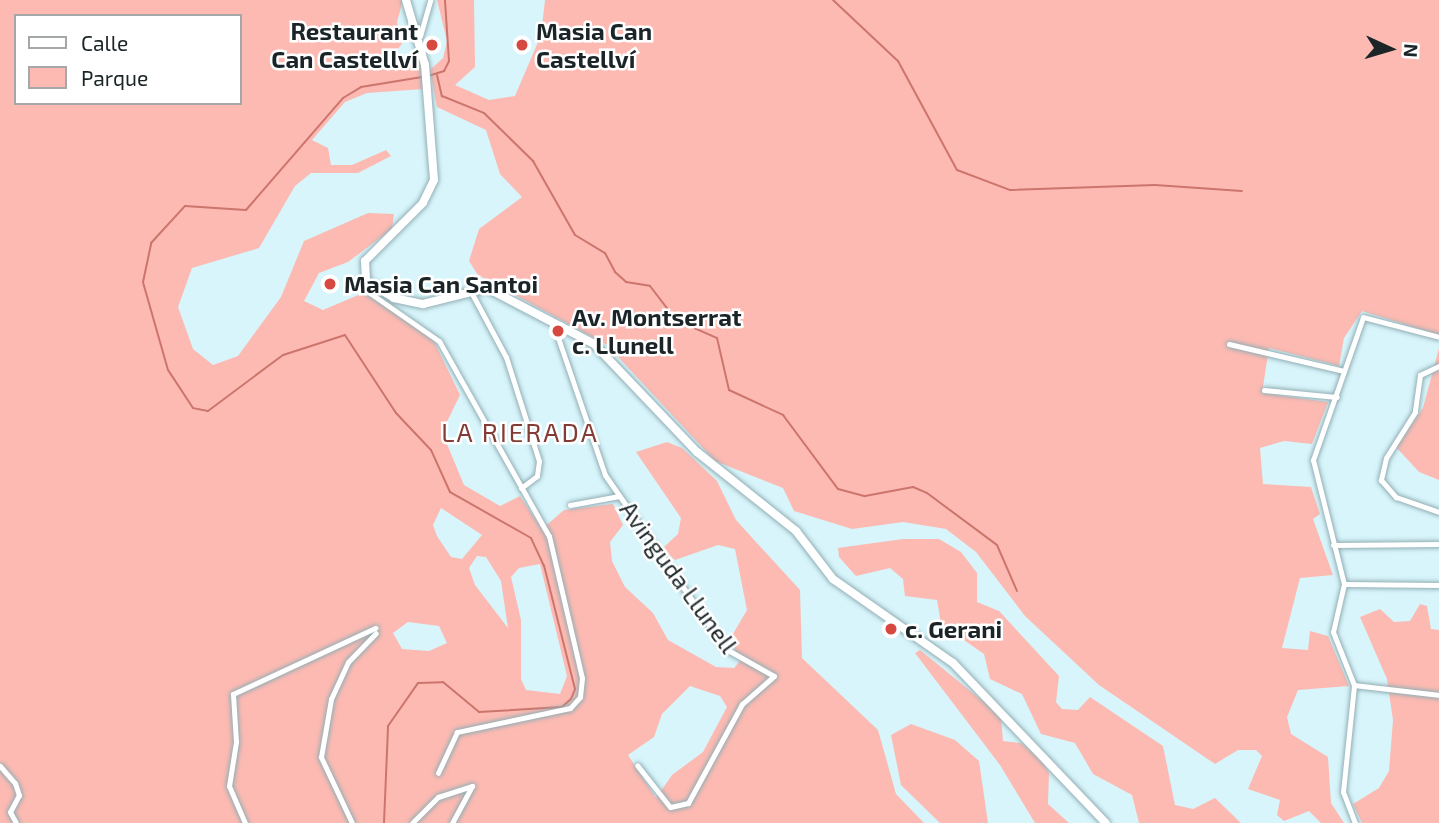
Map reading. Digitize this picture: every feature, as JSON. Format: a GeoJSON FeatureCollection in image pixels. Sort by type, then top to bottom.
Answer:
{"type":"FeatureCollection","features":[{"type":"Feature","properties":{"kind":"street"},"geometry":{"type":"LineString","coordinates":[[407,0],[420,36],[428,84],[433,186],[365,261],[366,281],[376,298],[437,339],[554,547],[581,694],[565,710],[457,732],[439,773]]}},
{"type":"Feature","properties":{"kind":"street"},"geometry":{"type":"LineString","coordinates":[[420,36],[430,0]]}},
{"type":"Feature","properties":{"kind":"street"},"geometry":{"type":"LineString","coordinates":[[413,15],[428,8]]}},
{"type":"Feature","properties":{"kind":"street"},"geometry":{"type":"LineString","coordinates":[[413,15],[424,15]]}},
{"type":"Feature","properties":{"kind":"street"},"geometry":{"type":"LineString","coordinates":[[366,281],[394,299],[423,304],[444,303],[470,289],[490,289],[607,354],[696,452],[796,531],[833,579],[953,663],[1106,823]]}},
{"type":"Feature","properties":{"kind":"street"},"geometry":{"type":"LineString","coordinates":[[470,289],[506,357],[539,461],[537,476],[521,488]]}},
{"type":"Feature","properties":{"kind":"street"},"geometry":{"type":"LineString","coordinates":[[1355,823],[1343,792],[1354,685],[1333,632],[1344,584],[1314,460],[1365,316],[1439,337]]}},
{"type":"Feature","properties":{"kind":"street","name":"Avinguda Llunell"},"geometry":{"type":"LineString","coordinates":[[554,326],[598,462],[619,496],[726,649],[774,676],[735,715],[688,803],[670,807],[637,765]]}},
{"type":"Feature","properties":{"kind":"street"},"geometry":{"type":"LineString","coordinates":[[1229,344],[1344,371]]}},
{"type":"Feature","properties":{"kind":"street"},"geometry":{"type":"LineString","coordinates":[[1439,366],[1420,375],[1415,412],[1386,458],[1381,481],[1396,497],[1439,512]]}},
{"type":"Feature","properties":{"kind":"street"},"geometry":{"type":"LineString","coordinates":[[1264,390],[1337,397]]}},
{"type":"Feature","properties":{"kind":"street"},"geometry":{"type":"LineString","coordinates":[[570,505],[619,496]]}},
{"type":"Feature","properties":{"kind":"street"},"geometry":{"type":"LineString","coordinates":[[1333,545],[1439,544]]}},
{"type":"Feature","properties":{"kind":"street"},"geometry":{"type":"LineString","coordinates":[[1344,584],[1439,585]]}},
{"type":"Feature","properties":{"kind":"street"},"geometry":{"type":"LineString","coordinates":[[245,823],[229,786],[236,742],[233,694],[375,631],[344,669],[329,706],[321,757],[352,823]]}},
{"type":"Feature","properties":{"kind":"street"},"geometry":{"type":"LineString","coordinates":[[1354,685],[1439,695]]}},
{"type":"Feature","properties":{"kind":"street"},"geometry":{"type":"LineString","coordinates":[[0,765],[15,783],[19,795],[10,812],[16,823]]}},
{"type":"Feature","properties":{"kind":"street"},"geometry":{"type":"LineString","coordinates":[[412,822],[438,797],[472,786],[452,823]]}},
{"type":"Feature","properties":{"kind":"green space"},"geometry":{"type":"Polygon","coordinates":[[[0,0],[403,0],[397,22],[402,44],[390,58],[401,65],[422,59],[424,89],[367,93],[345,102],[312,140],[328,148],[331,165],[352,165],[386,150],[391,156],[358,173],[311,173],[295,186],[259,248],[192,268],[178,307],[193,349],[213,365],[238,356],[281,297],[304,241],[368,213],[394,214],[392,229],[348,262],[319,273],[304,301],[323,310],[363,293],[430,333],[460,395],[442,432],[464,485],[500,506],[520,496],[542,529],[564,510],[613,504],[623,525],[610,542],[612,561],[625,587],[653,613],[668,640],[716,667],[734,668],[740,661],[730,639],[747,610],[735,549],[718,545],[675,560],[668,554],[664,547],[678,534],[681,518],[636,452],[667,442],[682,448],[717,481],[736,520],[800,590],[802,658],[878,730],[896,794],[924,823],[0,823],[0,0]],[[441,508],[433,525],[451,557],[462,559],[482,535],[441,508]],[[477,556],[469,568],[475,585],[508,628],[501,581],[486,557],[477,556]],[[540,564],[519,568],[511,577],[521,620],[521,679],[526,690],[560,694],[567,676],[540,564]],[[408,622],[393,633],[402,649],[429,651],[447,643],[439,626],[408,622]],[[690,686],[662,714],[654,737],[628,755],[656,798],[672,775],[703,752],[727,707],[720,696],[690,686]]]}},
{"type":"Feature","properties":{"kind":"green space"},"geometry":{"type":"Polygon","coordinates":[[[437,0],[474,0],[475,67],[455,85],[489,100],[515,96],[541,35],[545,0],[1439,0],[1439,335],[1362,311],[1344,338],[1339,366],[1269,348],[1262,393],[1328,402],[1312,444],[1284,441],[1260,448],[1263,484],[1311,487],[1320,514],[1313,519],[1333,575],[1300,578],[1282,648],[1308,650],[1310,631],[1328,636],[1349,686],[1298,690],[1287,717],[1291,734],[1328,757],[1331,803],[1344,823],[1321,823],[1309,811],[1284,821],[1277,815],[1280,800],[1248,789],[1262,756],[1256,750],[1238,750],[1215,764],[1099,685],[1025,616],[976,552],[946,529],[903,522],[852,529],[794,511],[783,488],[715,461],[607,345],[478,275],[469,261],[479,229],[522,197],[500,174],[486,130],[437,107],[430,70],[443,58],[447,41],[437,0]]]}},
{"type":"Feature","properties":{"kind":"green space"},"geometry":{"type":"Polygon","coordinates":[[[1439,348],[1439,480],[1419,472],[1396,447],[1423,408],[1439,348]]]}},
{"type":"Feature","properties":{"kind":"green space"},"geometry":{"type":"Polygon","coordinates":[[[903,539],[939,539],[961,552],[977,573],[977,602],[999,611],[1059,676],[1056,702],[1062,709],[1078,710],[1090,697],[1163,746],[1175,805],[1193,809],[1215,798],[1241,823],[1139,823],[1132,795],[1093,774],[1075,743],[1041,734],[1022,694],[990,679],[984,654],[941,624],[937,600],[905,596],[903,579],[890,568],[856,576],[839,557],[838,548],[903,539]]]}},
{"type":"Feature","properties":{"kind":"green space"},"geometry":{"type":"Polygon","coordinates":[[[1420,604],[1427,606],[1431,629],[1439,630],[1439,823],[1362,823],[1353,804],[1379,788],[1389,771],[1393,720],[1387,679],[1360,617],[1380,609],[1394,622],[1410,621],[1420,604]]]}},
{"type":"Feature","properties":{"kind":"green space"},"geometry":{"type":"Polygon","coordinates":[[[920,650],[1001,716],[1003,741],[1021,743],[1041,760],[1049,773],[1048,804],[1069,823],[1035,823],[1000,765],[915,653],[920,650]]]}},
{"type":"Feature","properties":{"kind":"green space"},"geometry":{"type":"Polygon","coordinates":[[[911,724],[955,740],[979,761],[988,823],[940,823],[901,785],[891,735],[911,724]]]}},
{"type":"Feature","properties":{"kind":"waterway"},"geometry":{"type":"LineString","coordinates":[[428,76],[444,71],[449,61],[445,0]]}},
{"type":"Feature","properties":{"kind":"waterway"},"geometry":{"type":"LineString","coordinates":[[833,0],[898,61],[957,170],[1010,190],[1155,185],[1242,191]]}},
{"type":"Feature","properties":{"kind":"waterway"},"geometry":{"type":"LineString","coordinates":[[437,75],[442,96],[484,113],[533,161],[575,235],[605,253],[615,272],[626,282],[650,286],[676,320],[717,338],[729,390],[783,415],[838,489],[865,496],[913,487],[927,493],[997,545],[1017,591]]}},
{"type":"Feature","properties":{"kind":"waterway"},"geometry":{"type":"LineString","coordinates":[[384,823],[388,726],[418,683],[443,682],[479,712],[562,707],[571,699],[575,689],[544,566],[531,538],[450,492],[431,450],[396,413],[345,335],[283,355],[208,411],[193,408],[168,370],[143,282],[151,243],[185,206],[246,210],[343,98],[361,87],[422,77]]}},
{"type":"Feature","properties":{"kind":"place","name":"Restaurant Can Castellví"},"geometry":{"type":"Point","coordinates":[432,45]}},
{"type":"Feature","properties":{"kind":"place","name":"Masia Can Castellví"},"geometry":{"type":"Point","coordinates":[522,45]}},
{"type":"Feature","properties":{"kind":"place","name":"Masia Can Santoi"},"geometry":{"type":"Point","coordinates":[330,284]}},
{"type":"Feature","properties":{"kind":"place","name":"Av. Montserrat c. Llunell"},"geometry":{"type":"Point","coordinates":[558,331]}},
{"type":"Feature","properties":{"kind":"place","name":"c. Gerani"},"geometry":{"type":"Point","coordinates":[891,629]}},
{"type":"Feature","properties":{"kind":"district","name":"LA RIERADA"},"geometry":{"type":"Point","coordinates":[520,432]}}]}
